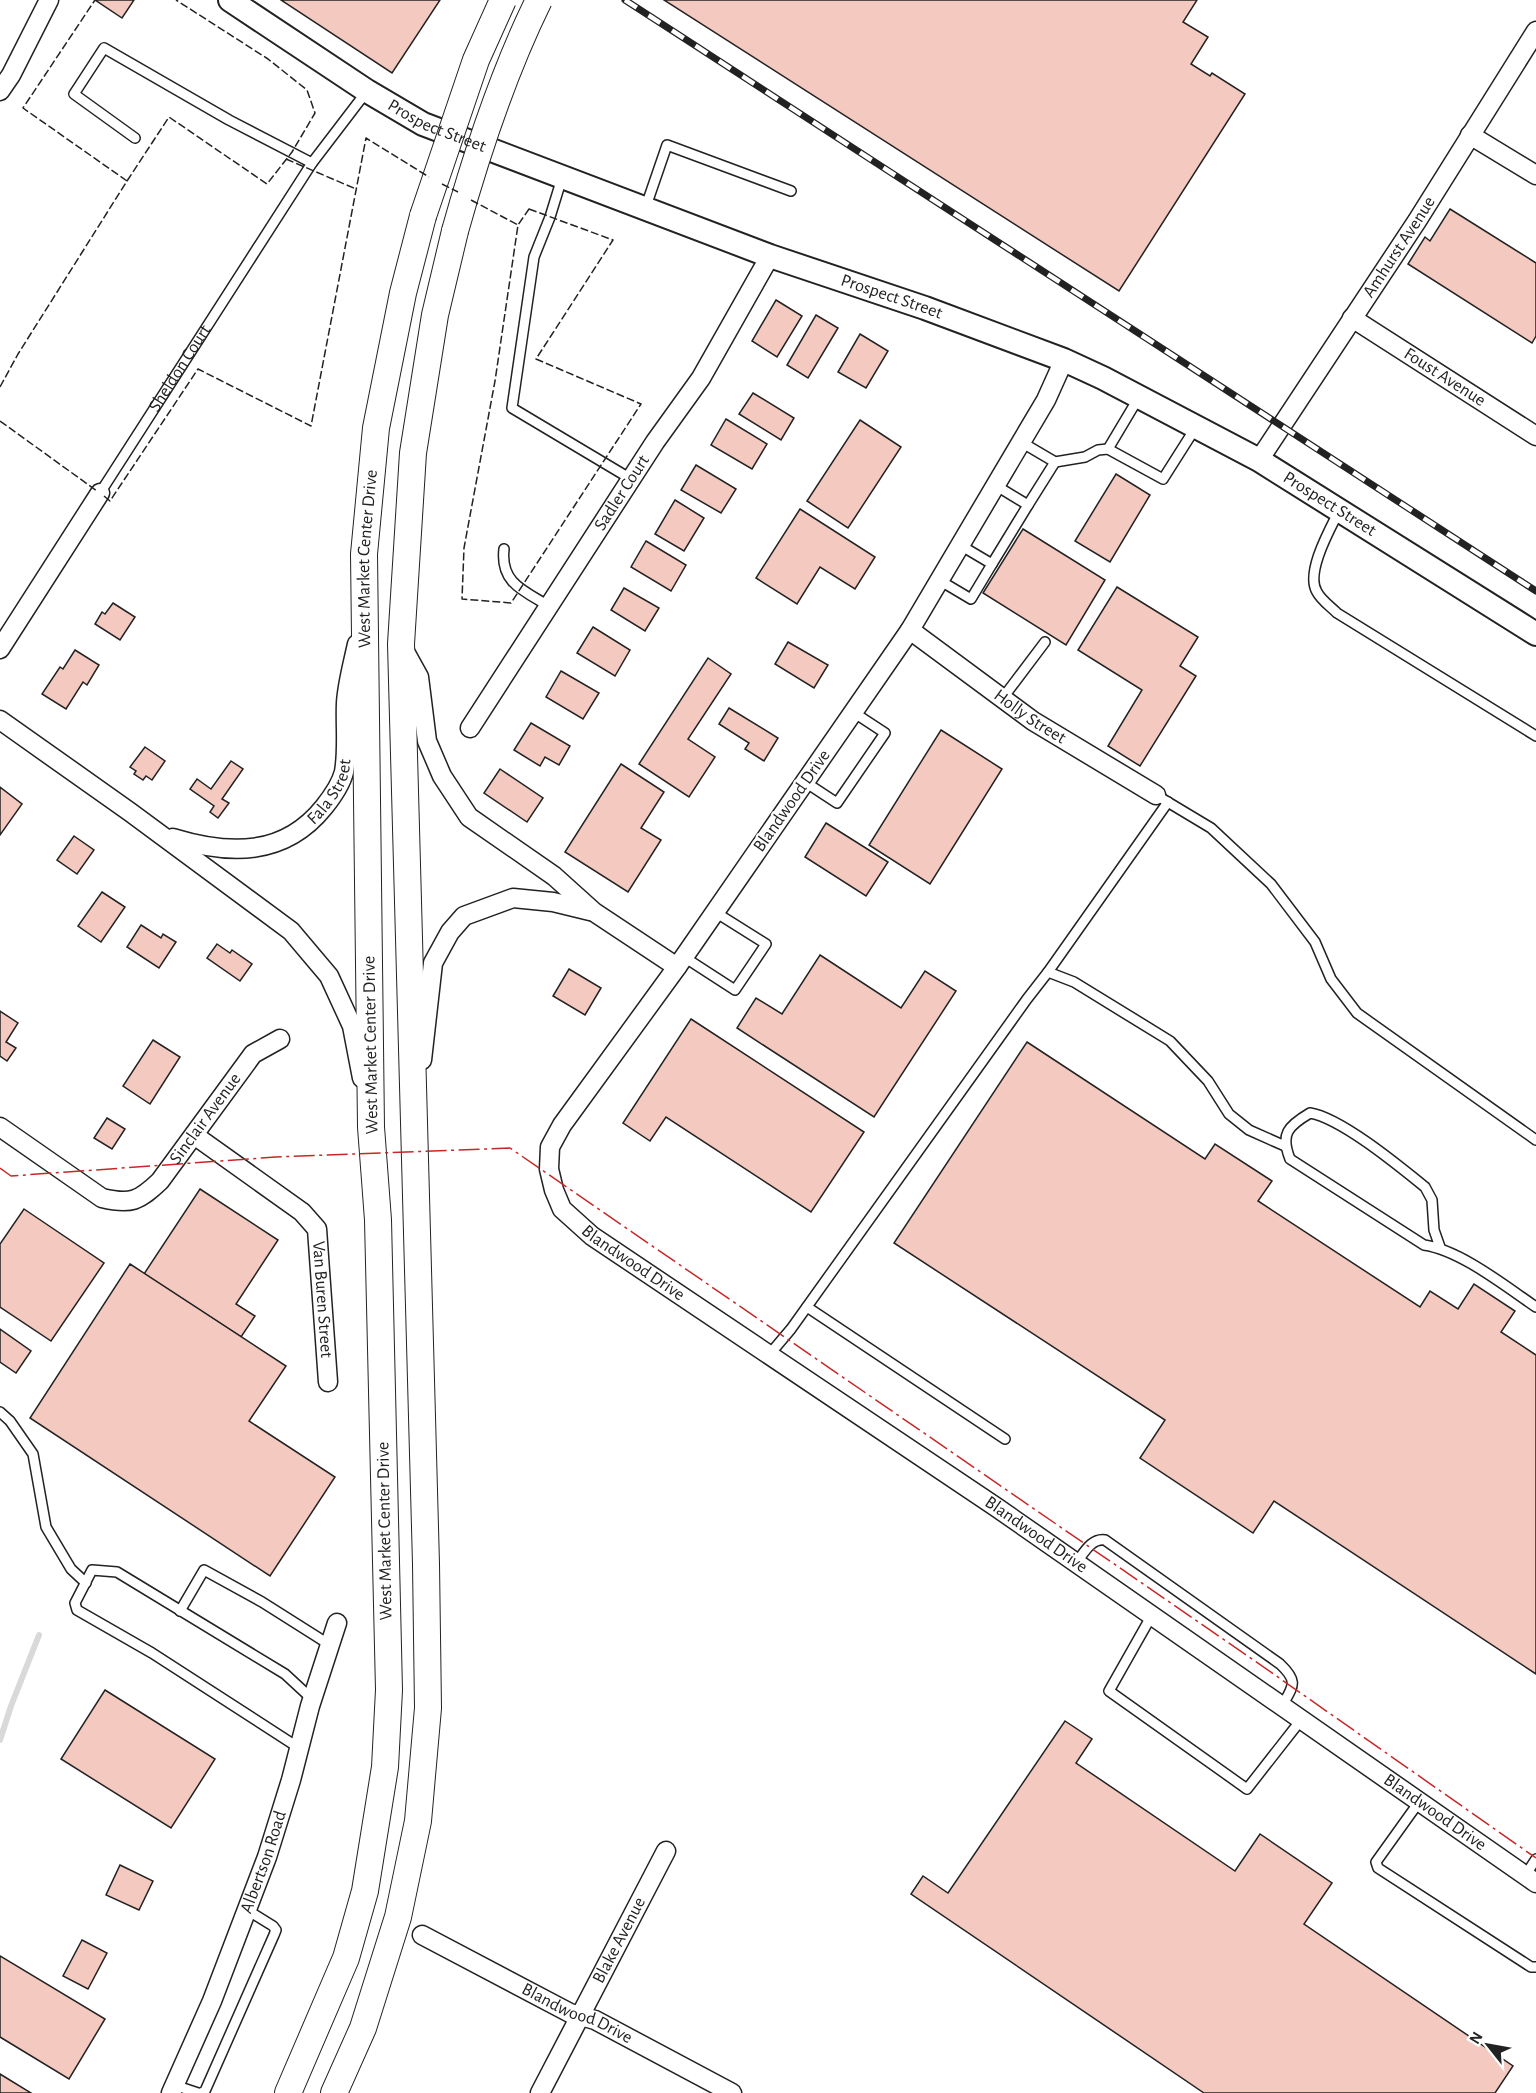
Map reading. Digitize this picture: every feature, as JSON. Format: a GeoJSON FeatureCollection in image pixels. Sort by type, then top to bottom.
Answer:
{"type":"FeatureCollection","features":[{"type":"Feature","properties":{"kind":"main road","name":"West Market Center Drive"},"geometry":{"type":"LineString","coordinates":[[288,2093],[346,1958],[365,1891],[385,1767],[389,1690],[378,1220],[371,1127],[364,554],[376,428],[403,292],[423,216],[476,60],[503,0]]}},
{"type":"Feature","properties":{"kind":"main road","name":"West Market Center Drive"},"geometry":{"type":"LineString","coordinates":[[334,2093],[363,2028],[398,1917],[418,1821],[427,1719],[426,1564],[402,644],[413,453],[435,315],[472,169],[498,97],[539,0]]}},
{"type":"Feature","properties":{"kind":"street"},"geometry":{"type":"LineString","coordinates":[[0,91],[11,75],[49,0]]}},
{"type":"Feature","properties":{"kind":"street","name":"Prospect Street"},"geometry":{"type":"LineString","coordinates":[[230,0],[367,91],[423,124],[770,256],[1064,360],[1259,460],[1536,634]]}},
{"type":"Feature","properties":{"kind":"street","name":"Amhurst Avenue"},"geometry":{"type":"LineString","coordinates":[[1259,460],[1536,31]]}},
{"type":"Feature","properties":{"kind":"street"},"geometry":{"type":"LineString","coordinates":[[1470,135],[1536,175]]}},
{"type":"Feature","properties":{"kind":"street","name":"Sadler Court"},"geometry":{"type":"LineString","coordinates":[[470,728],[655,442],[701,378],[770,256]]}},
{"type":"Feature","properties":{"kind":"street","name":"Foust Avenue"},"geometry":{"type":"LineString","coordinates":[[1352,318],[1536,436]]}},
{"type":"Feature","properties":{"kind":"street","name":"Blandwood Drive"},"geometry":{"type":"LineString","coordinates":[[1064,360],[1046,400],[910,630],[681,962],[562,1125],[550,1147],[549,1169],[562,1209],[592,1236],[1076,1563],[1530,1880]]}},
{"type":"Feature","properties":{"kind":"street","name":"Sheldon Court"},"geometry":{"type":"LineString","coordinates":[[0,649],[100,493]]}},
{"type":"Feature","properties":{"kind":"street","name":"Fala Street"},"geometry":{"type":"LineString","coordinates":[[160,835],[196,845],[219,848],[261,847],[280,842],[302,829],[318,815],[332,797],[344,774],[347,739],[346,702],[365,604]]}},
{"type":"Feature","properties":{"kind":"street","name":"Holly Street"},"geometry":{"type":"LineString","coordinates":[[910,630],[1033,721],[1162,799]]}},
{"type":"Feature","properties":{"kind":"street"},"geometry":{"type":"LineString","coordinates":[[402,644],[419,678],[427,741],[442,776],[469,817],[554,876],[594,912],[681,962]]}},
{"type":"Feature","properties":{"kind":"street","name":"Fala Street"},"geometry":{"type":"LineString","coordinates":[[0,720],[291,931],[329,976],[352,1026],[371,1127]]}},
{"type":"Feature","properties":{"kind":"street"},"geometry":{"type":"LineString","coordinates":[[414,1122],[433,963],[450,932],[464,916],[513,898],[553,902],[594,912]]}},
{"type":"Feature","properties":{"kind":"street","name":"Sinclair Avenue"},"geometry":{"type":"LineString","coordinates":[[3,1135],[102,1198],[118,1202],[132,1202],[146,1195],[160,1181],[253,1054],[280,1039]]}},
{"type":"Feature","properties":{"kind":"street","name":"Van Buren Street"},"geometry":{"type":"LineString","coordinates":[[194,1135],[302,1212],[317,1229],[328,1382]]}},
{"type":"Feature","properties":{"kind":"street","name":"Albertson Road"},"geometry":{"type":"LineString","coordinates":[[173,2089],[213,2001],[267,1857],[312,1699],[337,1623]]}},
{"type":"Feature","properties":{"kind":"street","name":"Blake Avenue"},"geometry":{"type":"LineString","coordinates":[[540,2093],[666,1851]]}},
{"type":"Feature","properties":{"kind":"street","name":"Blandwood Drive"},"geometry":{"type":"LineString","coordinates":[[422,1935],[570,2013],[595,2020],[732,2093]]}},
{"type":"Feature","properties":{"kind":"lane"},"geometry":{"type":"LineString","coordinates":[[135,138],[74,94],[104,48],[229,120],[312,163]]}},
{"type":"Feature","properties":{"kind":"lane","name":"Sheldon Court"},"geometry":{"type":"LineString","coordinates":[[100,493],[312,163],[367,91]]}},
{"type":"Feature","properties":{"kind":"lane"},"geometry":{"type":"LineString","coordinates":[[645,209],[667,145],[791,191]]}},
{"type":"Feature","properties":{"kind":"lane"},"geometry":{"type":"LineString","coordinates":[[562,178],[534,257],[512,408],[631,479]]}},
{"type":"Feature","properties":{"kind":"lane"},"geometry":{"type":"LineString","coordinates":[[1108,449],[1139,397]]}},
{"type":"Feature","properties":{"kind":"lane"},"geometry":{"type":"LineString","coordinates":[[1021,442],[1055,462],[1085,458],[1098,450],[1108,449],[1162,479],[1196,427]]}},
{"type":"Feature","properties":{"kind":"lane"},"geometry":{"type":"LineString","coordinates":[[939,580],[971,599],[1055,462]]}},
{"type":"Feature","properties":{"kind":"lane"},"geometry":{"type":"LineString","coordinates":[[995,485],[1028,505]]}},
{"type":"Feature","properties":{"kind":"lane"},"geometry":{"type":"LineString","coordinates":[[1339,511],[1322,543],[1313,580],[1316,592],[1337,613],[1536,736]]}},
{"type":"Feature","properties":{"kind":"lane"},"geometry":{"type":"LineString","coordinates":[[960,545],[992,564]]}},
{"type":"Feature","properties":{"kind":"lane"},"geometry":{"type":"LineString","coordinates":[[504,549],[503,563],[514,584],[549,606]]}},
{"type":"Feature","properties":{"kind":"lane"},"geometry":{"type":"LineString","coordinates":[[1002,699],[1045,642]]}},
{"type":"Feature","properties":{"kind":"lane"},"geometry":{"type":"LineString","coordinates":[[806,782],[837,803],[885,733],[853,712]]}},
{"type":"Feature","properties":{"kind":"lane"},"geometry":{"type":"LineString","coordinates":[[769,1355],[807,1307],[1048,972],[1162,799],[1211,828],[1271,884],[1315,942],[1331,979],[1357,1013],[1536,1140]]}},
{"type":"Feature","properties":{"kind":"lane"},"geometry":{"type":"LineString","coordinates":[[681,962],[735,990],[765,944],[715,912]]}},
{"type":"Feature","properties":{"kind":"lane"},"geometry":{"type":"LineString","coordinates":[[1048,972],[1074,982],[1170,1041],[1208,1081],[1228,1114],[1250,1130],[1285,1146]]}},
{"type":"Feature","properties":{"kind":"lane"},"geometry":{"type":"LineString","coordinates":[[1440,1247],[1434,1230],[1432,1200],[1425,1187],[1349,1131],[1321,1115],[1310,1113],[1293,1123],[1286,1134],[1285,1146],[1290,1160],[1424,1245],[1440,1247],[1536,1307]]}},
{"type":"Feature","properties":{"kind":"lane"},"geometry":{"type":"LineString","coordinates":[[807,1307],[1005,1439]]}},
{"type":"Feature","properties":{"kind":"lane"},"geometry":{"type":"LineString","coordinates":[[0,1412],[10,1421],[33,1454],[46,1527],[71,1569],[86,1583]]}},
{"type":"Feature","properties":{"kind":"lane"},"geometry":{"type":"LineString","coordinates":[[1076,1563],[1094,1541],[1099,1539],[1111,1544],[1290,1673],[1293,1686],[1281,1706]]}},
{"type":"Feature","properties":{"kind":"lane"},"geometry":{"type":"LineString","coordinates":[[299,1748],[140,1646],[77,1610],[75,1603],[92,1570],[117,1572],[285,1674],[312,1699]]}},
{"type":"Feature","properties":{"kind":"lane"},"geometry":{"type":"LineString","coordinates":[[180,1611],[204,1570],[262,1602],[330,1645]]}},
{"type":"Feature","properties":{"kind":"lane"},"geometry":{"type":"LineString","coordinates":[[1152,1616],[1109,1691],[1247,1789],[1301,1720]]}},
{"type":"Feature","properties":{"kind":"lane"},"geometry":{"type":"LineString","coordinates":[[1419,1802],[1376,1862],[1378,1869],[1531,1967],[1536,1967]]}},
{"type":"Feature","properties":{"kind":"lane"},"geometry":{"type":"LineString","coordinates":[[1530,1880],[1536,1859]]}},
{"type":"Feature","properties":{"kind":"lane"},"geometry":{"type":"LineString","coordinates":[[173,2089],[200,2093],[205,2091],[274,1935],[276,1930],[273,1926],[247,1910]]}},
{"type":"Feature","properties":{"kind":"building"},"geometry":{"type":"Polygon","coordinates":[[[95,0],[134,0],[122,18],[95,0]]]}},
{"type":"Feature","properties":{"kind":"building"},"geometry":{"type":"Polygon","coordinates":[[[281,0],[440,0],[392,73],[281,0]]]}},
{"type":"Feature","properties":{"kind":"building"},"geometry":{"type":"Polygon","coordinates":[[[664,0],[1197,0],[1183,22],[1208,37],[1191,64],[1210,76],[1212,73],[1245,94],[1119,291],[664,0]]]}},
{"type":"Feature","properties":{"kind":"building"},"geometry":{"type":"Polygon","coordinates":[[[1450,209],[1536,263],[1536,336],[1532,343],[1408,264],[1425,237],[1430,241],[1450,209]]]}},
{"type":"Feature","properties":{"kind":"building"},"geometry":{"type":"Polygon","coordinates":[[[776,300],[802,316],[777,357],[752,341],[776,300]]]}},
{"type":"Feature","properties":{"kind":"building"},"geometry":{"type":"Polygon","coordinates":[[[816,315],[838,328],[808,378],[787,365],[816,315]]]}},
{"type":"Feature","properties":{"kind":"building"},"geometry":{"type":"Polygon","coordinates":[[[860,334],[888,351],[866,388],[838,372],[860,334]]]}},
{"type":"Feature","properties":{"kind":"building"},"geometry":{"type":"Polygon","coordinates":[[[753,393],[794,418],[781,440],[739,414],[753,393]]]}},
{"type":"Feature","properties":{"kind":"building"},"geometry":{"type":"Polygon","coordinates":[[[726,419],[767,444],[752,469],[711,445],[726,419]]]}},
{"type":"Feature","properties":{"kind":"building"},"geometry":{"type":"Polygon","coordinates":[[[860,420],[901,447],[848,528],[807,501],[860,420]]]}},
{"type":"Feature","properties":{"kind":"building"},"geometry":{"type":"Polygon","coordinates":[[[696,465],[736,489],[721,513],[681,490],[696,465]]]}},
{"type":"Feature","properties":{"kind":"building"},"geometry":{"type":"Polygon","coordinates":[[[1116,474],[1150,495],[1110,562],[1075,541],[1116,474]]]}},
{"type":"Feature","properties":{"kind":"building"},"geometry":{"type":"Polygon","coordinates":[[[675,500],[704,518],[684,551],[655,534],[675,500]]]}},
{"type":"Feature","properties":{"kind":"building"},"geometry":{"type":"Polygon","coordinates":[[[800,509],[875,557],[855,589],[820,567],[797,604],[756,578],[800,509]]]}},
{"type":"Feature","properties":{"kind":"building"},"geometry":{"type":"Polygon","coordinates":[[[1023,529],[1105,580],[1066,645],[983,593],[1023,529]]]}},
{"type":"Feature","properties":{"kind":"building"},"geometry":{"type":"Polygon","coordinates":[[[646,541],[686,565],[671,591],[631,567],[646,541]]]}},
{"type":"Feature","properties":{"kind":"building"},"geometry":{"type":"Polygon","coordinates":[[[1117,587],[1198,637],[1180,666],[1196,676],[1140,766],[1108,746],[1142,690],[1078,650],[1117,587]]]}},
{"type":"Feature","properties":{"kind":"building"},"geometry":{"type":"Polygon","coordinates":[[[624,588],[659,608],[645,631],[611,610],[624,588]]]}},
{"type":"Feature","properties":{"kind":"building"},"geometry":{"type":"Polygon","coordinates":[[[113,603],[135,617],[120,640],[95,624],[102,612],[105,614],[113,603]]]}},
{"type":"Feature","properties":{"kind":"building"},"geometry":{"type":"Polygon","coordinates":[[[593,627],[630,650],[615,676],[577,653],[593,627]]]}},
{"type":"Feature","properties":{"kind":"building"},"geometry":{"type":"Polygon","coordinates":[[[788,642],[828,665],[814,688],[775,664],[788,642]]]}},
{"type":"Feature","properties":{"kind":"building"},"geometry":{"type":"Polygon","coordinates":[[[75,650],[99,665],[87,685],[83,682],[66,709],[42,694],[60,667],[63,669],[75,650]]]}},
{"type":"Feature","properties":{"kind":"building"},"geometry":{"type":"Polygon","coordinates":[[[708,658],[731,674],[688,739],[715,757],[689,797],[639,764],[708,658]]]}},
{"type":"Feature","properties":{"kind":"building"},"geometry":{"type":"Polygon","coordinates":[[[561,671],[599,693],[583,719],[546,697],[561,671]]]}},
{"type":"Feature","properties":{"kind":"building"},"geometry":{"type":"Polygon","coordinates":[[[729,708],[778,738],[764,761],[745,749],[749,743],[719,724],[729,708]]]}},
{"type":"Feature","properties":{"kind":"building"},"geometry":{"type":"Polygon","coordinates":[[[531,723],[570,746],[559,765],[545,757],[540,766],[514,750],[531,723]]]}},
{"type":"Feature","properties":{"kind":"building"},"geometry":{"type":"Polygon","coordinates":[[[941,730],[1002,769],[930,884],[869,845],[941,730]]]}},
{"type":"Feature","properties":{"kind":"building"},"geometry":{"type":"Polygon","coordinates":[[[145,747],[165,761],[152,780],[146,776],[143,780],[134,774],[136,771],[130,767],[145,747]]]}},
{"type":"Feature","properties":{"kind":"building"},"geometry":{"type":"Polygon","coordinates":[[[231,761],[243,769],[222,799],[229,803],[218,818],[210,812],[214,806],[190,789],[197,779],[211,789],[231,761]]]}},
{"type":"Feature","properties":{"kind":"building"},"geometry":{"type":"Polygon","coordinates":[[[621,764],[664,792],[641,828],[661,840],[628,892],[565,852],[621,764]]]}},
{"type":"Feature","properties":{"kind":"building"},"geometry":{"type":"Polygon","coordinates":[[[500,769],[543,798],[527,822],[484,793],[500,769]]]}},
{"type":"Feature","properties":{"kind":"building"},"geometry":{"type":"Polygon","coordinates":[[[0,787],[22,804],[0,835],[0,787]]]}},
{"type":"Feature","properties":{"kind":"building"},"geometry":{"type":"Polygon","coordinates":[[[826,823],[888,862],[866,896],[805,857],[826,823]]]}},
{"type":"Feature","properties":{"kind":"building"},"geometry":{"type":"Polygon","coordinates":[[[74,836],[94,850],[77,874],[57,860],[74,836]]]}},
{"type":"Feature","properties":{"kind":"building"},"geometry":{"type":"Polygon","coordinates":[[[102,892],[125,907],[101,942],[78,926],[102,892]]]}},
{"type":"Feature","properties":{"kind":"building"},"geometry":{"type":"Polygon","coordinates":[[[141,925],[161,938],[163,934],[176,942],[159,968],[127,947],[141,925]]]}},
{"type":"Feature","properties":{"kind":"building"},"geometry":{"type":"Polygon","coordinates":[[[217,944],[230,953],[232,950],[252,964],[240,981],[207,958],[217,944]]]}},
{"type":"Feature","properties":{"kind":"building"},"geometry":{"type":"Polygon","coordinates":[[[820,955],[901,1008],[925,971],[956,991],[874,1117],[737,1028],[756,998],[782,1014],[820,955]]]}},
{"type":"Feature","properties":{"kind":"building"},"geometry":{"type":"Polygon","coordinates":[[[569,969],[601,988],[585,1015],[553,996],[569,969]]]}},
{"type":"Feature","properties":{"kind":"building"},"geometry":{"type":"Polygon","coordinates":[[[0,1011],[18,1023],[6,1042],[16,1048],[7,1061],[0,1056],[0,1011]]]}},
{"type":"Feature","properties":{"kind":"building"},"geometry":{"type":"Polygon","coordinates":[[[691,1019],[864,1132],[811,1212],[666,1117],[650,1141],[623,1123],[691,1019]]]}},
{"type":"Feature","properties":{"kind":"building"},"geometry":{"type":"Polygon","coordinates":[[[153,1040],[180,1057],[150,1104],[123,1086],[153,1040]]]}},
{"type":"Feature","properties":{"kind":"building"},"geometry":{"type":"Polygon","coordinates":[[[1027,1042],[1205,1159],[1215,1144],[1272,1181],[1258,1201],[1420,1307],[1430,1291],[1458,1309],[1474,1284],[1515,1311],[1501,1332],[1536,1355],[1536,1674],[1274,1501],[1253,1533],[1140,1458],[1165,1420],[894,1243],[1027,1042]]]}},
{"type":"Feature","properties":{"kind":"building"},"geometry":{"type":"Polygon","coordinates":[[[107,1118],[125,1129],[112,1149],[94,1138],[107,1118]]]}},
{"type":"Feature","properties":{"kind":"building"},"geometry":{"type":"Polygon","coordinates":[[[200,1189],[278,1240],[236,1304],[255,1316],[241,1337],[144,1274],[200,1189]]]}},
{"type":"Feature","properties":{"kind":"building"},"geometry":{"type":"Polygon","coordinates":[[[24,1209],[104,1263],[51,1341],[0,1307],[0,1244],[24,1209]]]}},
{"type":"Feature","properties":{"kind":"building"},"geometry":{"type":"Polygon","coordinates":[[[130,1264],[286,1366],[249,1421],[335,1477],[270,1576],[30,1418],[130,1264]]]}},
{"type":"Feature","properties":{"kind":"building"},"geometry":{"type":"Polygon","coordinates":[[[0,1329],[31,1351],[16,1373],[0,1362],[0,1329]]]}},
{"type":"Feature","properties":{"kind":"building"},"geometry":{"type":"Polygon","coordinates":[[[105,1690],[215,1759],[171,1828],[61,1759],[105,1690]]]}},
{"type":"Feature","properties":{"kind":"building"},"geometry":{"type":"Polygon","coordinates":[[[1065,1721],[1092,1739],[1076,1763],[1235,1871],[1260,1834],[1332,1883],[1304,1924],[1513,2066],[1495,2093],[1204,2093],[911,1894],[923,1876],[948,1893],[1065,1721]]]}},
{"type":"Feature","properties":{"kind":"building"},"geometry":{"type":"Polygon","coordinates":[[[120,1865],[153,1881],[139,1910],[106,1895],[120,1865]]]}},
{"type":"Feature","properties":{"kind":"building"},"geometry":{"type":"Polygon","coordinates":[[[82,1940],[107,1953],[88,1989],[63,1976],[82,1940]]]}},
{"type":"Feature","properties":{"kind":"building"},"geometry":{"type":"Polygon","coordinates":[[[0,1956],[105,2019],[69,2079],[0,2037],[0,1956]]]}},
{"type":"Feature","properties":{"kind":"building"},"geometry":{"type":"Polygon","coordinates":[[[0,2074],[31,2093],[0,2093],[0,2074]]]}},
{"type":"Feature","properties":{"kind":"waterway"},"geometry":{"type":"LineString","coordinates":[[0,1740],[39,1635]]}},
{"type":"Feature","properties":{"kind":"railway"},"geometry":{"type":"LineString","coordinates":[[625,0],[1536,591]]}},
{"type":"Feature","properties":{"kind":"fence"},"geometry":{"type":"LineString","coordinates":[[0,387],[18,354],[127,181],[23,108],[95,0]]}},
{"type":"Feature","properties":{"kind":"fence"},"geometry":{"type":"LineString","coordinates":[[127,181],[169,117],[267,184],[292,152],[315,113],[307,90],[268,59],[176,0]]}},
{"type":"Feature","properties":{"kind":"fence"},"geometry":{"type":"LineString","coordinates":[[104,496],[110,501],[198,369],[311,426],[366,138],[429,177]]}},
{"type":"Feature","properties":{"kind":"fence"},"geometry":{"type":"LineString","coordinates":[[286,159],[356,189]]}},
{"type":"Feature","properties":{"kind":"fence"},"geometry":{"type":"LineString","coordinates":[[442,184],[458,192]]}},
{"type":"Feature","properties":{"kind":"fence"},"geometry":{"type":"LineString","coordinates":[[471,200],[518,225]]}},
{"type":"Feature","properties":{"kind":"fence"},"geometry":{"type":"LineString","coordinates":[[529,209],[613,240],[536,359],[641,404],[511,603],[462,599],[464,548],[495,381],[518,225],[529,209]]}},
{"type":"Feature","properties":{"kind":"fence"},"geometry":{"type":"LineString","coordinates":[[0,421],[97,491]]}},
{"type":"Feature","properties":{"kind":"power"},"geometry":{"type":"LineString","coordinates":[[0,1168],[11,1176],[276,1157],[510,1148],[1255,1661],[1536,1858]]}}]}
